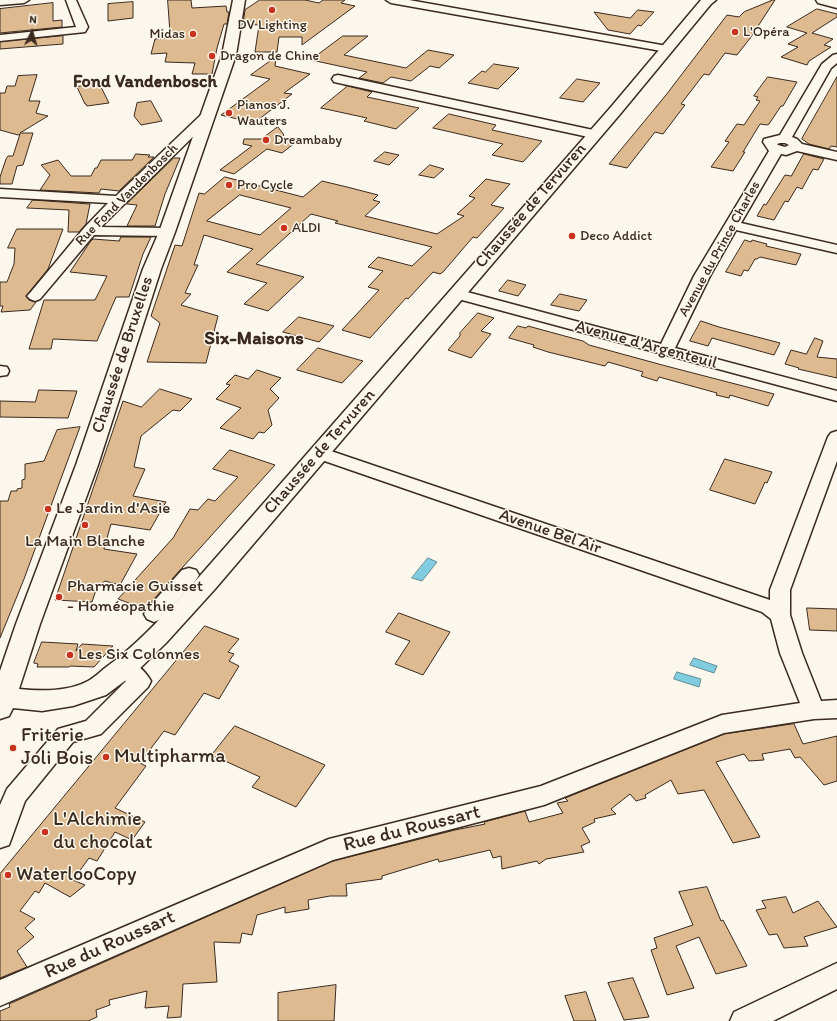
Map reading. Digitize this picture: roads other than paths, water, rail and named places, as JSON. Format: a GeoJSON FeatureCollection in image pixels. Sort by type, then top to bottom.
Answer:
{"type":"FeatureCollection","features":[{"type":"Feature","properties":{"kind":"main road","name":"Chaussée de Bruxelles"},"geometry":{"type":"LineString","coordinates":[[2,703],[28,624],[87,465],[152,269],[167,232],[229,55],[239,0]]}},
{"type":"Feature","properties":{"kind":"main road","name":"Chaussée de Tervuren"},"geometry":{"type":"LineString","coordinates":[[2,703],[42,701],[73,696],[97,688],[125,667],[157,636],[196,595],[708,0]]}},
{"type":"Feature","properties":{"kind":"main road"},"geometry":{"type":"LineString","coordinates":[[822,0],[837,4]]}},
{"type":"Feature","properties":{"kind":"street"},"geometry":{"type":"LineString","coordinates":[[0,2],[24,0]]}},
{"type":"Feature","properties":{"kind":"street"},"geometry":{"type":"LineString","coordinates":[[0,38],[81,30],[82,27],[71,0]]}},
{"type":"Feature","properties":{"kind":"street"},"geometry":{"type":"LineString","coordinates":[[391,0],[667,49]]}},
{"type":"Feature","properties":{"kind":"street"},"geometry":{"type":"LineString","coordinates":[[831,68],[837,57]]}},
{"type":"Feature","properties":{"kind":"street","name":"Avenue du Prince Charles"},"geometry":{"type":"LineString","coordinates":[[666,350],[702,276],[780,144],[831,68]]}},
{"type":"Feature","properties":{"kind":"street","name":"Chaussée de Tervuren"},"geometry":{"type":"LineString","coordinates":[[338,79],[594,134]]}},
{"type":"Feature","properties":{"kind":"street","name":"Rue Fond Vandenbosch"},"geometry":{"type":"LineString","coordinates":[[35,296],[89,231],[207,116]]}},
{"type":"Feature","properties":{"kind":"street"},"geometry":{"type":"LineString","coordinates":[[780,144],[786,151],[796,148],[837,156]]}},
{"type":"Feature","properties":{"kind":"street"},"geometry":{"type":"LineString","coordinates":[[0,194],[120,200]]}},
{"type":"Feature","properties":{"kind":"street"},"geometry":{"type":"LineString","coordinates":[[732,225],[837,249]]}},
{"type":"Feature","properties":{"kind":"street"},"geometry":{"type":"LineString","coordinates":[[89,231],[167,232]]}},
{"type":"Feature","properties":{"kind":"street","name":"Avenue d'Argenteuil"},"geometry":{"type":"LineString","coordinates":[[456,294],[837,396]]}},
{"type":"Feature","properties":{"kind":"street"},"geometry":{"type":"LineString","coordinates":[[825,710],[791,653],[780,615],[780,590],[837,437]]}},
{"type":"Feature","properties":{"kind":"street","name":"Avenue Bel Air"},"geometry":{"type":"LineString","coordinates":[[319,453],[769,607],[780,615]]}},
{"type":"Feature","properties":{"kind":"street"},"geometry":{"type":"LineString","coordinates":[[154,614],[189,575]]}},
{"type":"Feature","properties":{"kind":"street"},"geometry":{"type":"LineString","coordinates":[[0,838],[15,796],[66,735],[93,728],[140,682],[125,667]]}},
{"type":"Feature","properties":{"kind":"street","name":"Rue du Roussart"},"geometry":{"type":"LineString","coordinates":[[0,993],[329,850],[544,795],[722,724],[825,710]]}},
{"type":"Feature","properties":{"kind":"street"},"geometry":{"type":"LineString","coordinates":[[744,1021],[837,976]]}},
{"type":"Feature","properties":{"kind":"water"},"geometry":{"type":"Polygon","coordinates":[[[428,558],[437,562],[422,581],[412,578],[428,558]]]}},
{"type":"Feature","properties":{"kind":"water"},"geometry":{"type":"Polygon","coordinates":[[[694,658],[717,666],[714,673],[690,665],[694,658]]]}},
{"type":"Feature","properties":{"kind":"water"},"geometry":{"type":"Polygon","coordinates":[[[677,672],[701,679],[699,687],[674,679],[677,672]]]}},
{"type":"Feature","properties":{"kind":"place","name":"DV Lighting"},"geometry":{"type":"Point","coordinates":[272,10]}},
{"type":"Feature","properties":{"kind":"place","name":"L'Opéra"},"geometry":{"type":"Point","coordinates":[735,32]}},
{"type":"Feature","properties":{"kind":"place","name":"Midas"},"geometry":{"type":"Point","coordinates":[193,34]}},
{"type":"Feature","properties":{"kind":"place","name":"Dragon de Chine"},"geometry":{"type":"Point","coordinates":[212,56]}},
{"type":"Feature","properties":{"kind":"place","name":"Pianos J. Wauters"},"geometry":{"type":"Point","coordinates":[229,113]}},
{"type":"Feature","properties":{"kind":"place","name":"Dreambaby"},"geometry":{"type":"Point","coordinates":[266,140]}},
{"type":"Feature","properties":{"kind":"place","name":"Pro Cycle"},"geometry":{"type":"Point","coordinates":[229,185]}},
{"type":"Feature","properties":{"kind":"place","name":"ALDI"},"geometry":{"type":"Point","coordinates":[284,228]}},
{"type":"Feature","properties":{"kind":"place","name":"Deco Addict"},"geometry":{"type":"Point","coordinates":[572,236]}},
{"type":"Feature","properties":{"kind":"place","name":"Le Jardin d'Asie"},"geometry":{"type":"Point","coordinates":[48,509]}},
{"type":"Feature","properties":{"kind":"place","name":"La Main Blanche"},"geometry":{"type":"Point","coordinates":[85,525]}},
{"type":"Feature","properties":{"kind":"place","name":"Pharmacie Guisset - Homéopathie"},"geometry":{"type":"Point","coordinates":[59,597]}},
{"type":"Feature","properties":{"kind":"place","name":"Les Six Colonnes"},"geometry":{"type":"Point","coordinates":[70,655]}},
{"type":"Feature","properties":{"kind":"place","name":"Friterie Joli Bois"},"geometry":{"type":"Point","coordinates":[13,748]}},
{"type":"Feature","properties":{"kind":"place","name":"Multipharma"},"geometry":{"type":"Point","coordinates":[106,757]}},
{"type":"Feature","properties":{"kind":"place","name":"L'Alchimie du chocolat"},"geometry":{"type":"Point","coordinates":[45,832]}},
{"type":"Feature","properties":{"kind":"place","name":"WaterlooCopy"},"geometry":{"type":"Point","coordinates":[8,875]}},
{"type":"Feature","properties":{"kind":"district","name":"Fond Vandenbosch"},"geometry":{"type":"Point","coordinates":[145,82]}},
{"type":"Feature","properties":{"kind":"district","name":"Six-Maisons"},"geometry":{"type":"Point","coordinates":[254,339]}}]}
